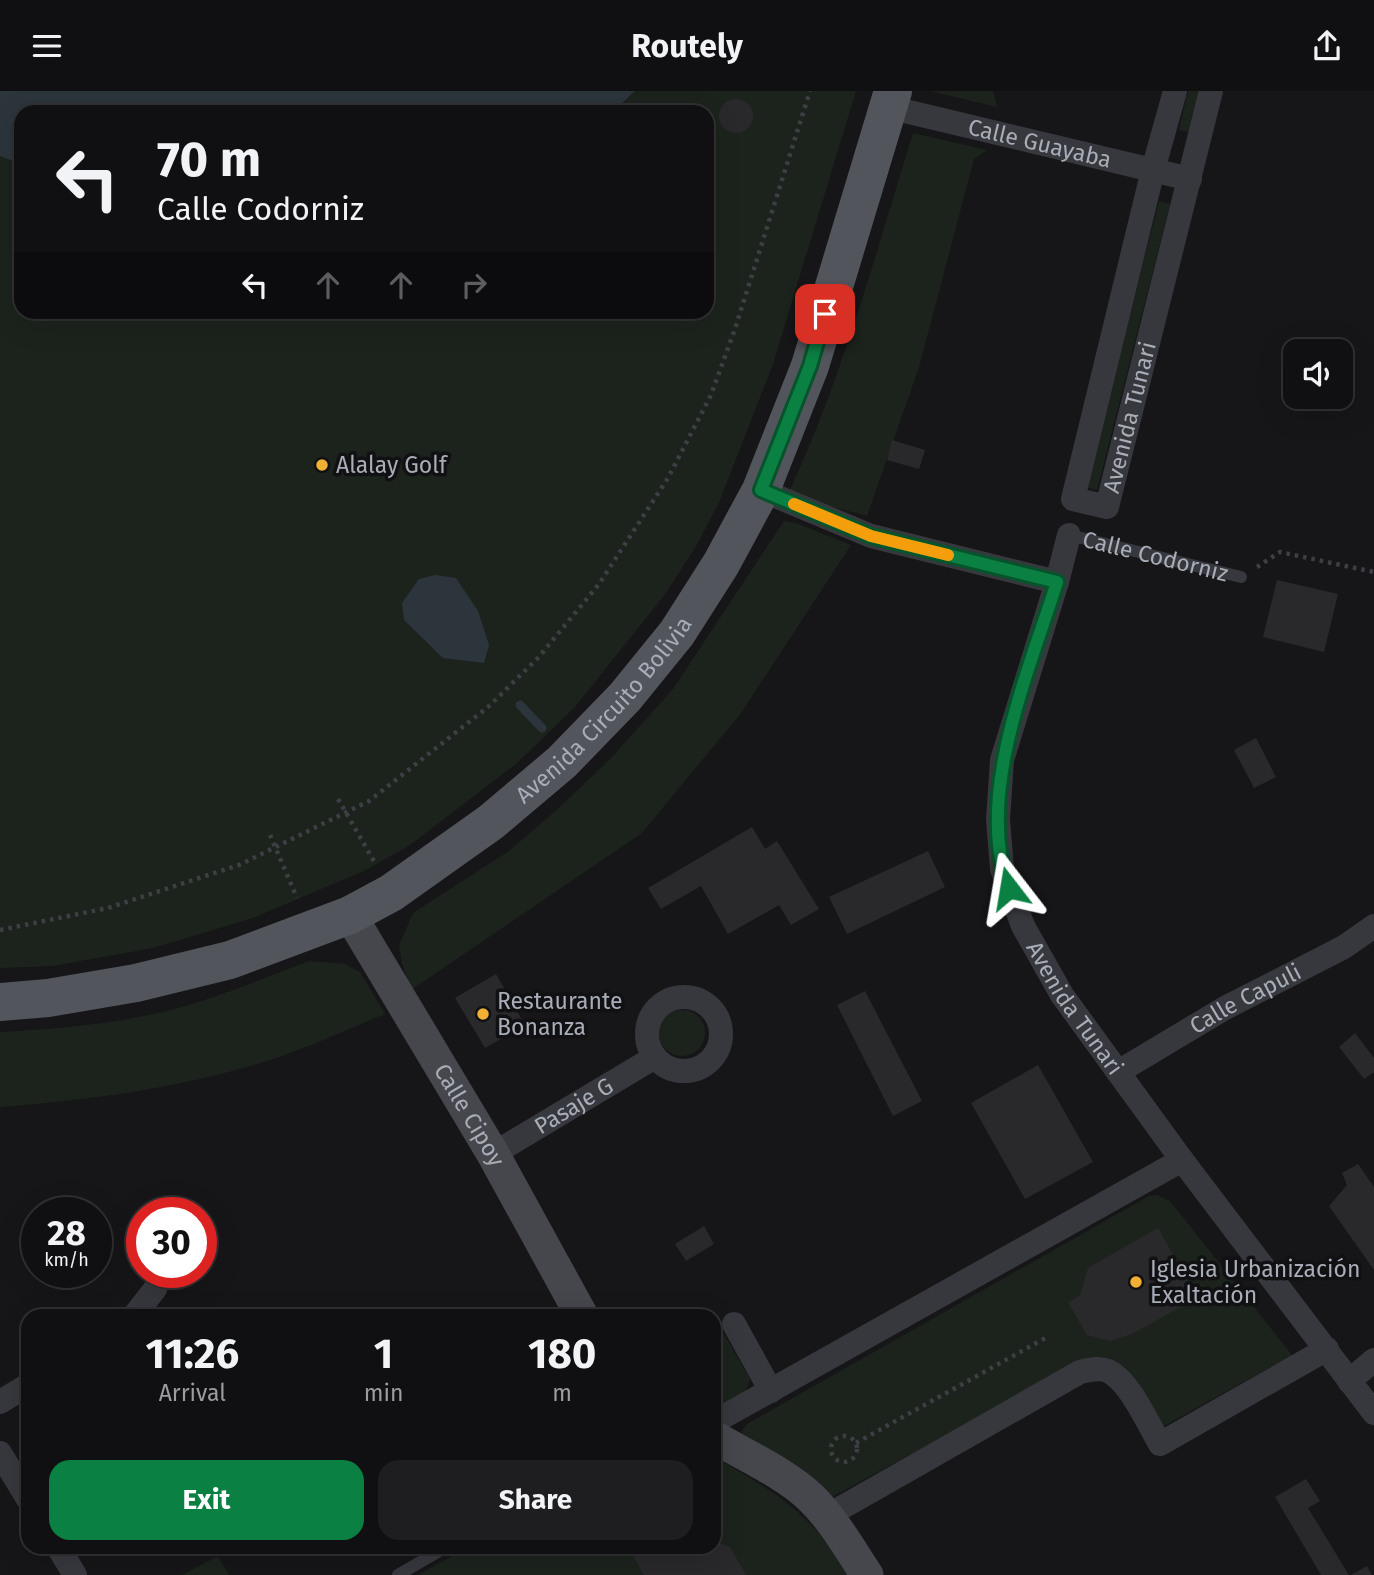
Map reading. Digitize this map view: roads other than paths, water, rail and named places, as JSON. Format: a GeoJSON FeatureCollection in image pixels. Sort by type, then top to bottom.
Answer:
{"type":"FeatureCollection","features":[{"type":"Feature","properties":{"kind":"main road","name":"Avenida Circuito Bolivia"},"geometry":{"type":"LineString","coordinates":[[0,1002],[48,998],[149,980],[230,960],[350,915],[391,893],[491,822],[562,762],[625,697],[677,633],[721,564],[761,490],[810,366],[891,99]]}},
{"type":"Feature","properties":{"kind":"main road","name":"Calle Cipoy"},"geometry":{"type":"LineString","coordinates":[[350,915],[493,1154],[578,1309]]}},
{"type":"Feature","properties":{"kind":"main road"},"geometry":{"type":"LineString","coordinates":[[721,1441],[795,1484],[827,1516],[867,1575]]}},
{"type":"Feature","properties":{"kind":"street","name":"Avenida Tunari"},"geometry":{"type":"LineString","coordinates":[[1175,91],[1153,170],[1073,499],[1107,507],[1211,91]]}},
{"type":"Feature","properties":{"kind":"street","name":"Calle Guayaba"},"geometry":{"type":"LineString","coordinates":[[891,99],[1190,179]]}},
{"type":"Feature","properties":{"kind":"street"},"geometry":{"type":"LineString","coordinates":[[761,490],[871,536],[1057,582]]}},
{"type":"Feature","properties":{"kind":"street","name":"Avenida Tunari"},"geometry":{"type":"LineString","coordinates":[[1069,535],[1002,760],[998,819],[1002,869],[1024,926],[1062,995],[1182,1160],[1374,1413]]}},
{"type":"Feature","properties":{"kind":"street","name":"Calle Capuli"},"geometry":{"type":"LineString","coordinates":[[1118,1072],[1225,1008],[1344,947],[1374,926]]}},
{"type":"Feature","properties":{"kind":"street","name":"Pasaje G"},"geometry":{"type":"LineString","coordinates":[[493,1154],[655,1057]]}},
{"type":"Feature","properties":{"kind":"street"},"geometry":{"type":"LineString","coordinates":[[721,1418],[1182,1160]]}},
{"type":"Feature","properties":{"kind":"street"},"geometry":{"type":"LineString","coordinates":[[139,1309],[155,1289]]}},
{"type":"Feature","properties":{"kind":"street"},"geometry":{"type":"LineString","coordinates":[[734,1324],[771,1391]]}},
{"type":"Feature","properties":{"kind":"street"},"geometry":{"type":"LineString","coordinates":[[827,1516],[1080,1372],[1095,1369],[1108,1371],[1122,1381],[1160,1444],[1327,1349]]}},
{"type":"Feature","properties":{"kind":"street"},"geometry":{"type":"LineString","coordinates":[[1349,1381],[1374,1360]]}},
{"type":"Feature","properties":{"kind":"street"},"geometry":{"type":"LineString","coordinates":[[0,1402],[21,1389]]}},
{"type":"Feature","properties":{"kind":"street"},"geometry":{"type":"LineString","coordinates":[[0,1453],[21,1488]]}},
{"type":"Feature","properties":{"kind":"street"},"geometry":{"type":"LineString","coordinates":[[62,1554],[75,1575]]}},
{"type":"Feature","properties":{"kind":"lane","name":"Calle Codorniz"},"geometry":{"type":"LineString","coordinates":[[1069,535],[1241,577]]}},
{"type":"Feature","properties":{"kind":"lane"},"geometry":{"type":"LineString","coordinates":[[398,1575],[434,1554]]}},
{"type":"Feature","properties":{"kind":"waterway"},"geometry":{"type":"LineString","coordinates":[[520,705],[542,728]]}},
{"type":"Feature","properties":{"kind":"place","name":"Alalay Golf"},"geometry":{"type":"Point","coordinates":[322,465]}},
{"type":"Feature","properties":{"kind":"place","name":"Restaurante Bonanza"},"geometry":{"type":"Point","coordinates":[483,1014]}},
{"type":"Feature","properties":{"kind":"place","name":"Iglesia Urbanización Exaltación"},"geometry":{"type":"Point","coordinates":[1136,1282]}}]}
